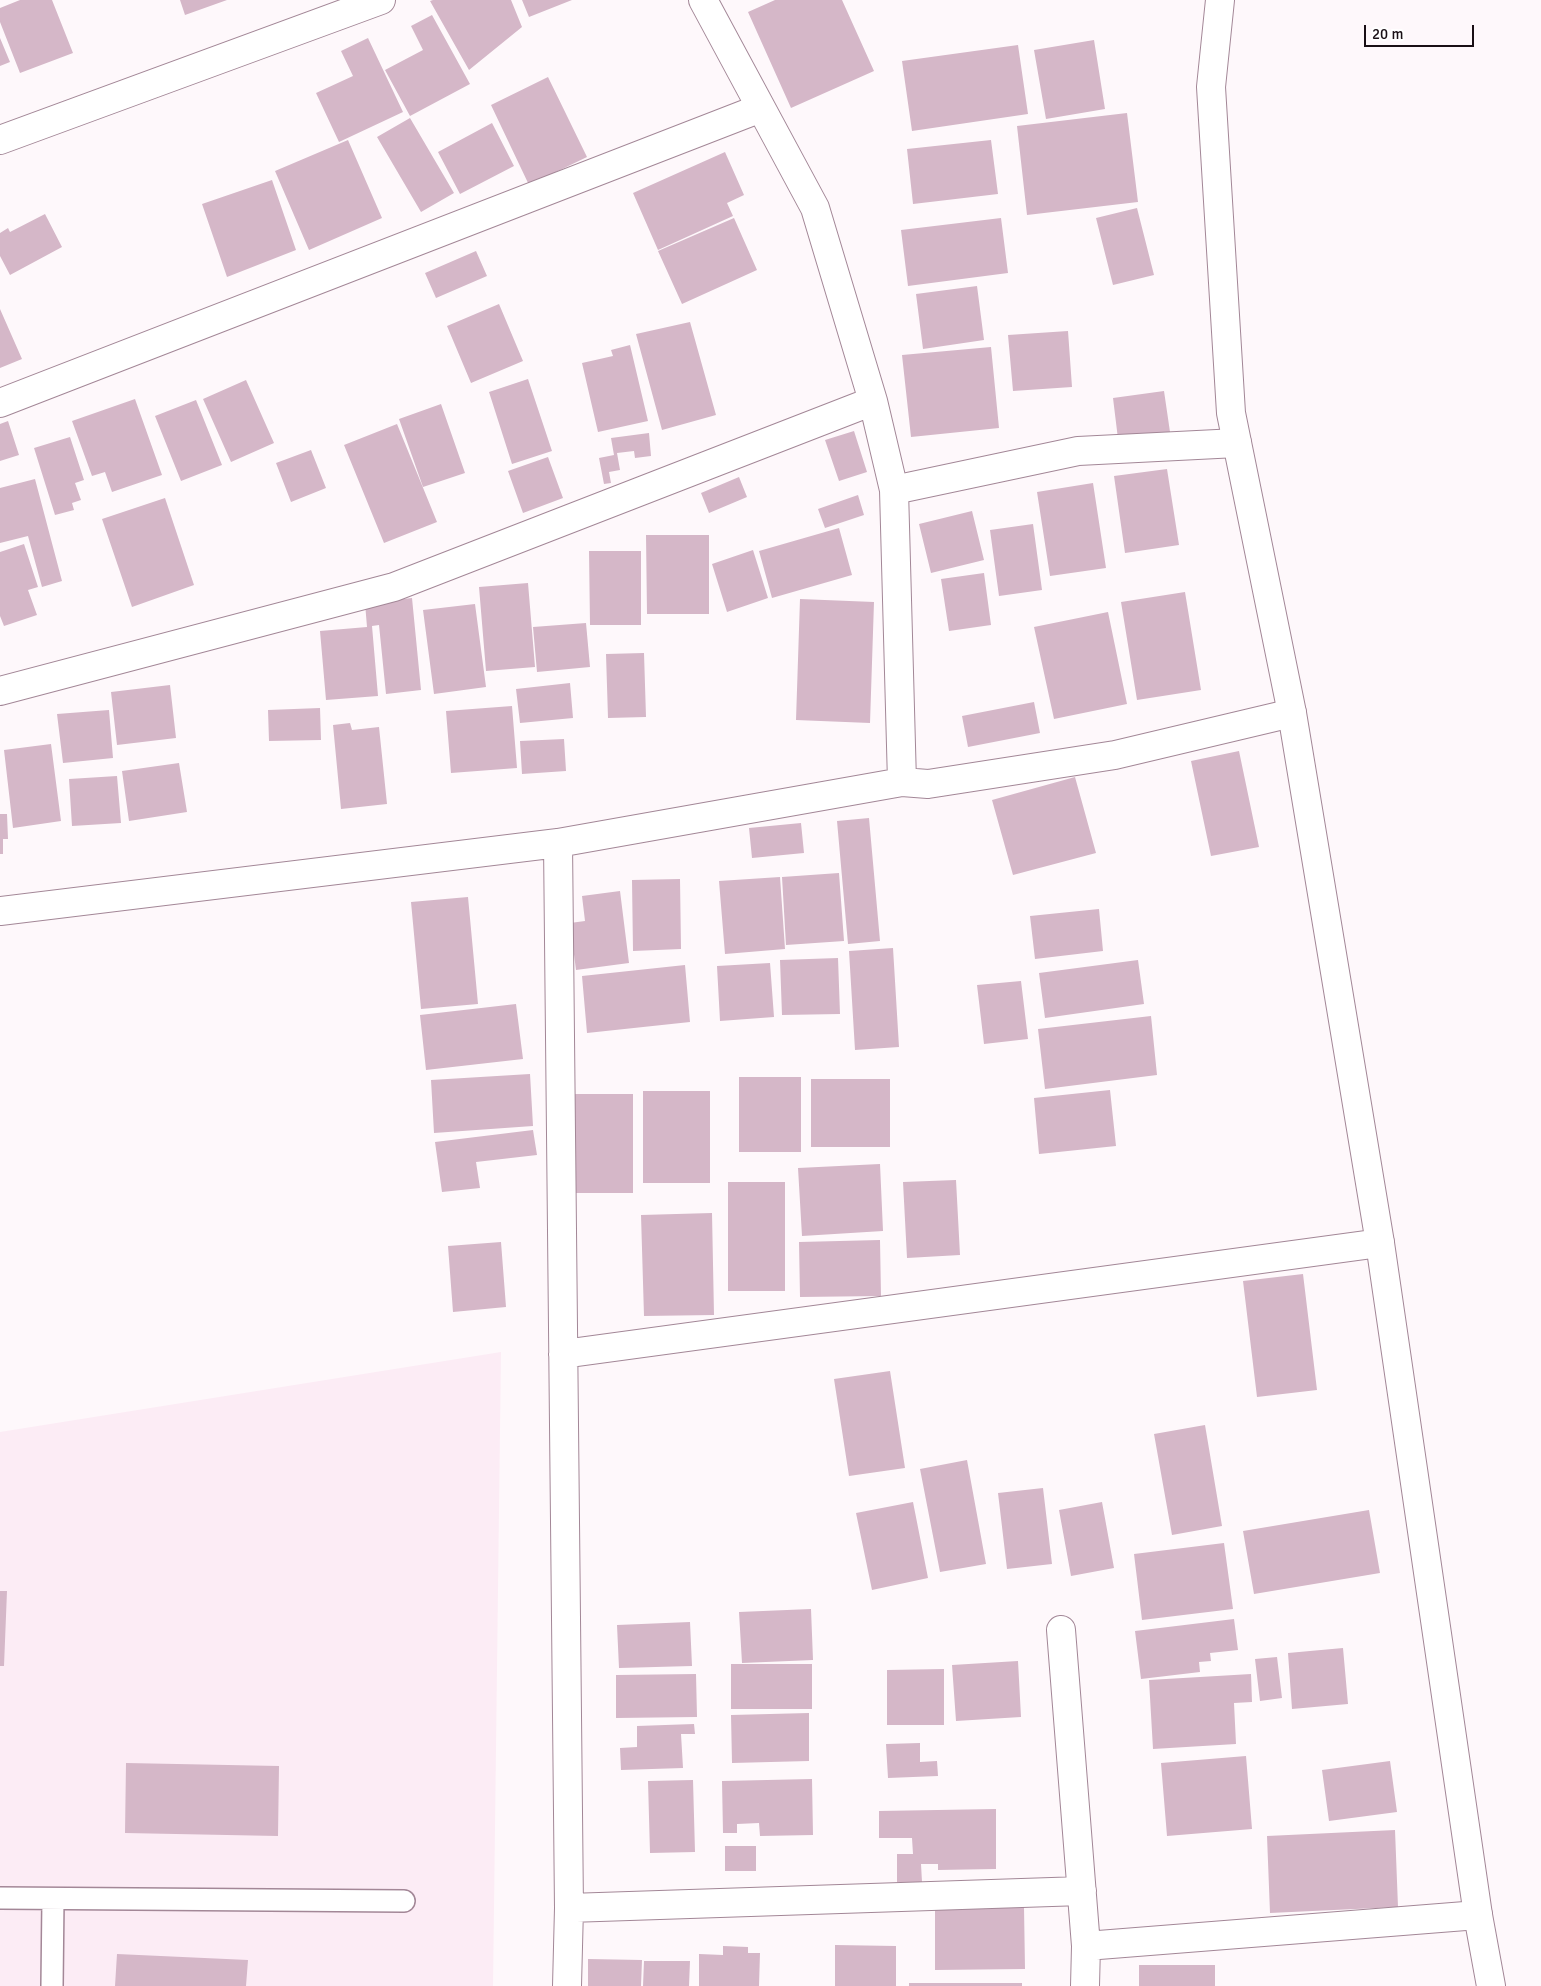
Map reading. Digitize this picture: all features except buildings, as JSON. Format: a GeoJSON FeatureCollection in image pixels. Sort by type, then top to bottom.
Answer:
{"type":"FeatureCollection","features":[{"type":"Feature","properties":{"kind":"street"},"geometry":{"type":"LineString","coordinates":[[0,140],[381,0]]}},
{"type":"Feature","properties":{"kind":"street"},"geometry":{"type":"LineString","coordinates":[[703,0],[815,208],[873,401],[894,490],[902,782]]}},
{"type":"Feature","properties":{"kind":"street"},"geometry":{"type":"LineString","coordinates":[[1220,0],[1211,87],[1231,413],[1292,713],[1380,1243],[1478,1915],[1491,1986]]}},
{"type":"Feature","properties":{"kind":"street"},"geometry":{"type":"LineString","coordinates":[[0,403],[761,108]]}},
{"type":"Feature","properties":{"kind":"street"},"geometry":{"type":"LineString","coordinates":[[0,691],[394,587],[873,401]]}},
{"type":"Feature","properties":{"kind":"street"},"geometry":{"type":"LineString","coordinates":[[894,490],[1078,451],[1237,444]]}},
{"type":"Feature","properties":{"kind":"street"},"geometry":{"type":"LineString","coordinates":[[0,911],[558,843],[902,782],[928,784],[1115,755],[1292,713]]}},
{"type":"Feature","properties":{"kind":"street"},"geometry":{"type":"LineString","coordinates":[[558,843],[569,1908],[567,1986]]}},
{"type":"Feature","properties":{"kind":"street"},"geometry":{"type":"LineString","coordinates":[[563,1354],[1380,1243]]}},
{"type":"Feature","properties":{"kind":"street"},"geometry":{"type":"LineString","coordinates":[[1061,1630],[1086,1946],[1085,1986]]}},
{"type":"Feature","properties":{"kind":"street"},"geometry":{"type":"LineString","coordinates":[[569,1908],[1082,1892]]}},
{"type":"Feature","properties":{"kind":"street"},"geometry":{"type":"LineString","coordinates":[[1086,1946],[1478,1915]]}},
{"type":"Feature","properties":{"kind":"lane"},"geometry":{"type":"LineString","coordinates":[[0,1898],[404,1901]]}},
{"type":"Feature","properties":{"kind":"lane"},"geometry":{"type":"LineString","coordinates":[[52,1986],[53,1899]]}},
{"type":"Feature","properties":{"kind":"shaded area"},"geometry":{"type":"Polygon","coordinates":[[[501,1352],[493,1986],[0,1986],[0,1432],[501,1352]]]}}]}
